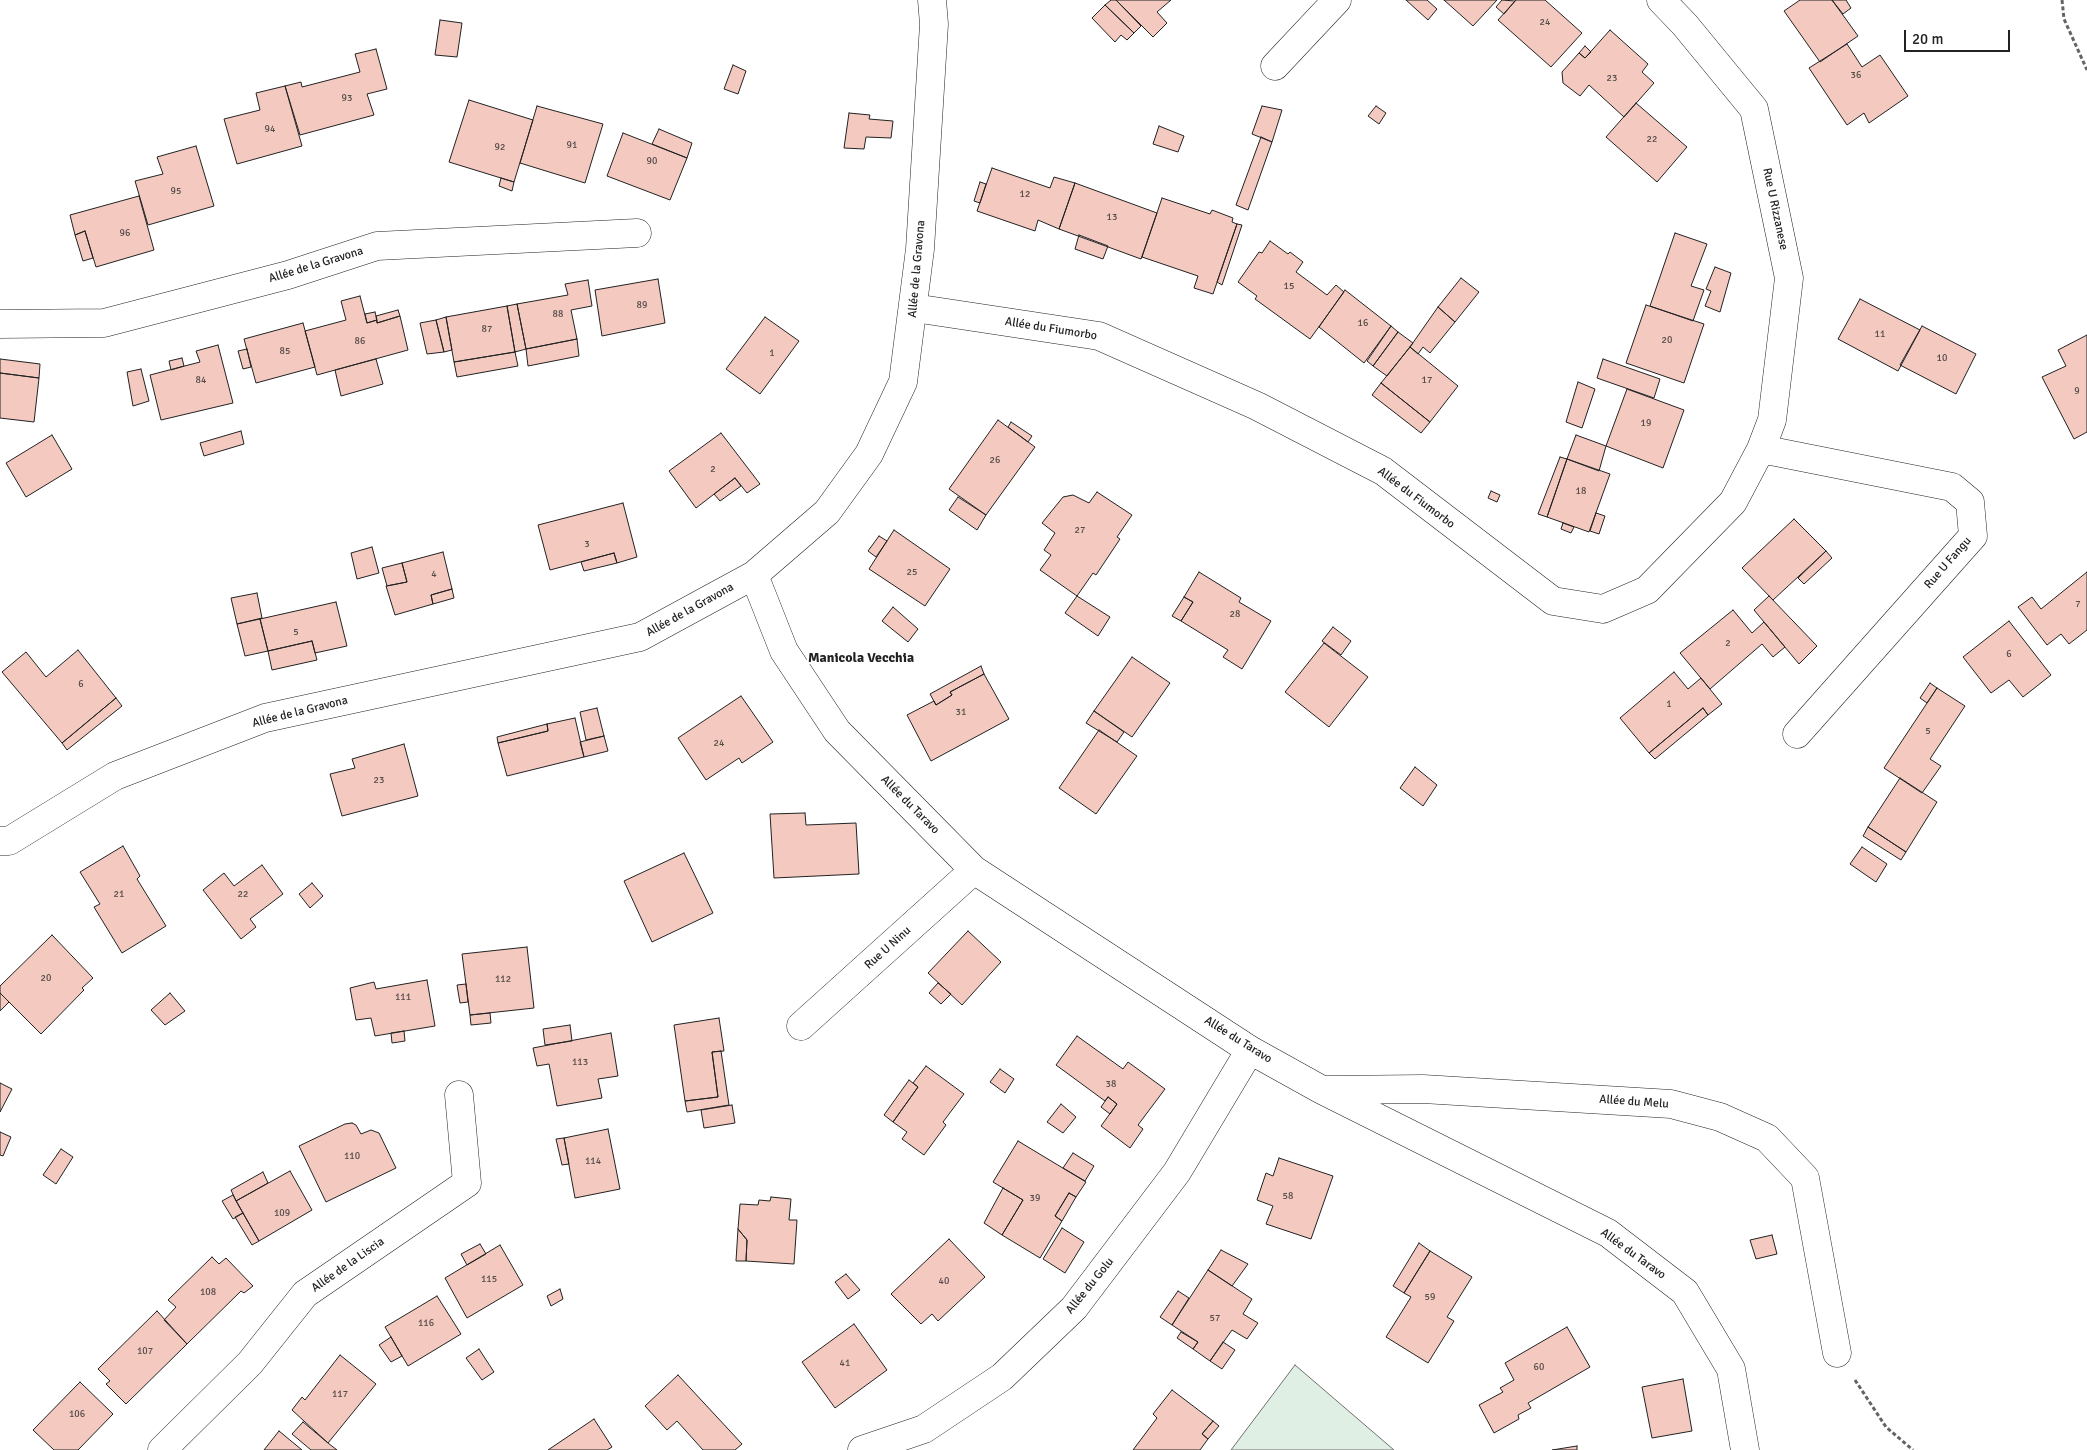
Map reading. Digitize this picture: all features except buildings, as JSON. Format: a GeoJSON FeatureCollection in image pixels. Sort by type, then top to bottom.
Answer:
{"type":"FeatureCollection","features":[{"type":"Feature","properties":{"kind":"street","name":"Allée de la Gravona"},"geometry":{"type":"LineString","coordinates":[[3,848],[115,776],[265,718],[640,637],[754,575],[827,512],[869,454],[903,382],[914,308],[920,249],[933,34],[932,0]]}},
{"type":"Feature","properties":{"kind":"street"},"geometry":{"type":"LineString","coordinates":[[1275,66],[1337,0]]}},
{"type":"Feature","properties":{"kind":"street","name":"Rue U Rizzanese"},"geometry":{"type":"LineString","coordinates":[[1661,0],[1685,24],[1754,109],[1789,278],[1772,420],[1761,450]]}},
{"type":"Feature","properties":{"kind":"street","name":"Allée de la Gravona"},"geometry":{"type":"LineString","coordinates":[[0,324],[104,323],[288,275],[377,246],[637,233]]}},
{"type":"Feature","properties":{"kind":"street","name":"Allée du Fiumorbo"},"geometry":{"type":"LineString","coordinates":[[914,308],[1099,336],[1257,406],[1383,471],[1553,601],[1594,608],[1602,609],[1648,590],[1733,502],[1761,450]]}},
{"type":"Feature","properties":{"kind":"street","name":"Rue U Fangu"},"geometry":{"type":"LineString","coordinates":[[1761,450],[1952,486],[1970,502],[1973,536],[1797,734]]}},
{"type":"Feature","properties":{"kind":"street","name":"Allée du Taravo"},"geometry":{"type":"LineString","coordinates":[[754,575],[784,651],[837,732],[974,870],[1250,1050],[1322,1090],[1608,1233],[1684,1292],[1731,1369],[1745,1450]]}},
{"type":"Feature","properties":{"kind":"street","name":"Rue U Ninu"},"geometry":{"type":"LineString","coordinates":[[802,1026],[974,870]]}},
{"type":"Feature","properties":{"kind":"street","name":"Allée du Golu"},"geometry":{"type":"LineString","coordinates":[[862,1450],[924,1429],[1002,1378],[1074,1308],[1177,1172],[1250,1050]]}},
{"type":"Feature","properties":{"kind":"street","name":"Allée du Melu"},"geometry":{"type":"LineString","coordinates":[[1322,1090],[1423,1089],[1672,1104],[1720,1117],[1767,1138],[1805,1178],[1837,1353]]}},
{"type":"Feature","properties":{"kind":"street","name":"Allée de la Liscia"},"geometry":{"type":"LineString","coordinates":[[162,1450],[250,1363],[305,1294],[467,1183],[459,1095]]}},
{"type":"Feature","properties":{"kind":"path"},"geometry":{"type":"LineString","coordinates":[[2062,0],[2064,19],[2087,70]]}},
{"type":"Feature","properties":{"kind":"path"},"geometry":{"type":"LineString","coordinates":[[1837,1353],[1886,1427],[1913,1450]]}},
{"type":"Feature","properties":{"kind":"green space"},"geometry":{"type":"Polygon","coordinates":[[[1295,1365],[1394,1450],[1231,1450],[1295,1365]]]}},
{"type":"Feature","properties":{"kind":"district","name":"Manicola Vecchia"},"geometry":{"type":"Point","coordinates":[861,658]}}]}
